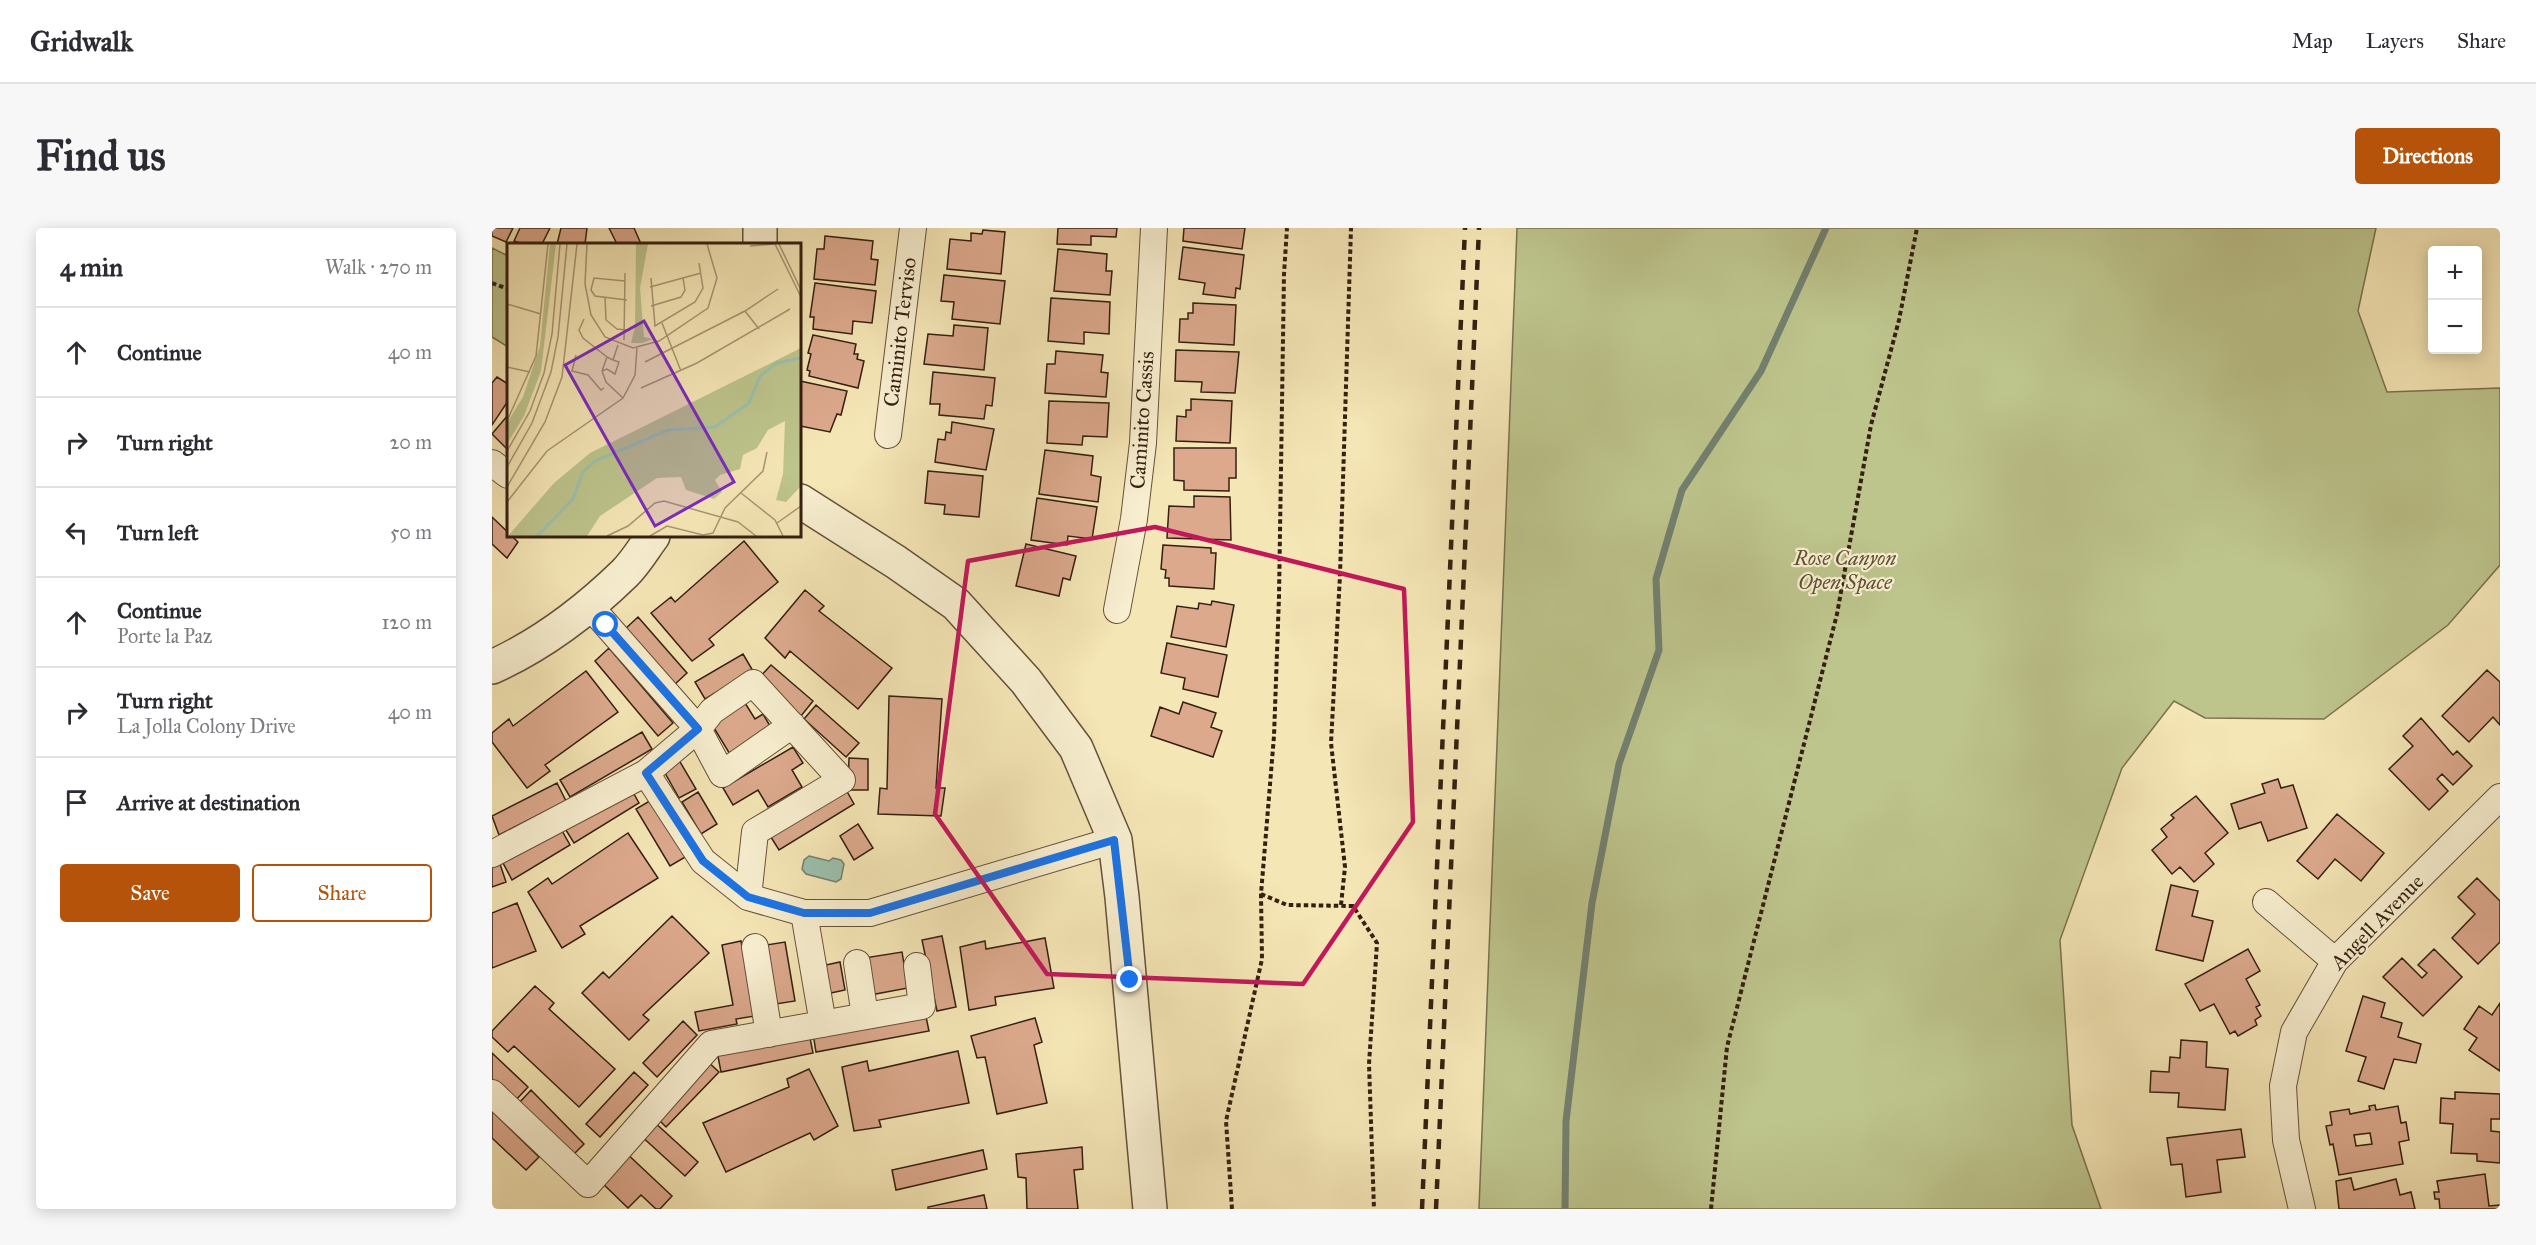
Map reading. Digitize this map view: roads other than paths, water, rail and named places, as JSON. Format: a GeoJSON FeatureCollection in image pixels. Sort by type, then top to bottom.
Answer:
{"type":"FeatureCollection","features":[{"type":"Feature","properties":{"kind":"street"},"geometry":{"type":"LineString","coordinates":[[759,243],[760,228]]}},
{"type":"Feature","properties":{"kind":"street","name":"Caminito Terviso"},"geometry":{"type":"LineString","coordinates":[[888,435],[913,228]]}},
{"type":"Feature","properties":{"kind":"street","name":"Caminito Cassis"},"geometry":{"type":"LineString","coordinates":[[1117,610],[1134,519],[1143,443],[1155,228]]}},
{"type":"Feature","properties":{"kind":"street"},"geometry":{"type":"LineString","coordinates":[[492,462],[507,474]]}},
{"type":"Feature","properties":{"kind":"street"},"geometry":{"type":"LineString","coordinates":[[801,502],[896,562],[956,604],[1026,681],[1076,748],[1114,840],[1122,897],[1150,1209]]}},
{"type":"Feature","properties":{"kind":"street"},"geometry":{"type":"LineString","coordinates":[[492,667],[510,659],[567,622],[626,572],[652,537]]}},
{"type":"Feature","properties":{"kind":"street"},"geometry":{"type":"LineString","coordinates":[[588,604],[698,729],[722,774],[792,725]]}},
{"type":"Feature","properties":{"kind":"street"},"geometry":{"type":"LineString","coordinates":[[492,854],[646,773],[698,729],[712,711],[753,683],[842,780],[754,832],[748,897]]}},
{"type":"Feature","properties":{"kind":"street"},"geometry":{"type":"LineString","coordinates":[[646,773],[703,861],[748,897],[804,913],[870,913],[1114,840]]}},
{"type":"Feature","properties":{"kind":"street","name":"Angell Avenue"},"geometry":{"type":"LineString","coordinates":[[2302,1209],[2286,1140],[2283,1086],[2294,1032],[2335,961],[2500,797]]}},
{"type":"Feature","properties":{"kind":"street"},"geometry":{"type":"LineString","coordinates":[[2266,902],[2335,961]]}},
{"type":"Feature","properties":{"kind":"street"},"geometry":{"type":"LineString","coordinates":[[804,913],[823,1024]]}},
{"type":"Feature","properties":{"kind":"street"},"geometry":{"type":"LineString","coordinates":[[754,947],[769,1034]]}},
{"type":"Feature","properties":{"kind":"street"},"geometry":{"type":"LineString","coordinates":[[857,963],[865,1016]]}},
{"type":"Feature","properties":{"kind":"street"},"geometry":{"type":"LineString","coordinates":[[492,1093],[588,1184],[711,1044],[922,1006],[917,966]]}},
{"type":"Feature","properties":{"kind":"waterway"},"geometry":{"type":"LineString","coordinates":[[1565,1209],[1566,1121],[1592,903],[1619,764],[1659,650],[1656,579],[1682,490],[1761,371],[1826,228]]}},
{"type":"Feature","properties":{"kind":"railway"},"geometry":{"type":"LineString","coordinates":[[1422,1209],[1465,228]]}},
{"type":"Feature","properties":{"kind":"railway"},"geometry":{"type":"LineString","coordinates":[[1436,1209],[1479,228]]}},
{"type":"Feature","properties":{"kind":"park label","name":"Rose Canyon Open Space"},"geometry":{"type":"Point","coordinates":[1845,570]}}]}
